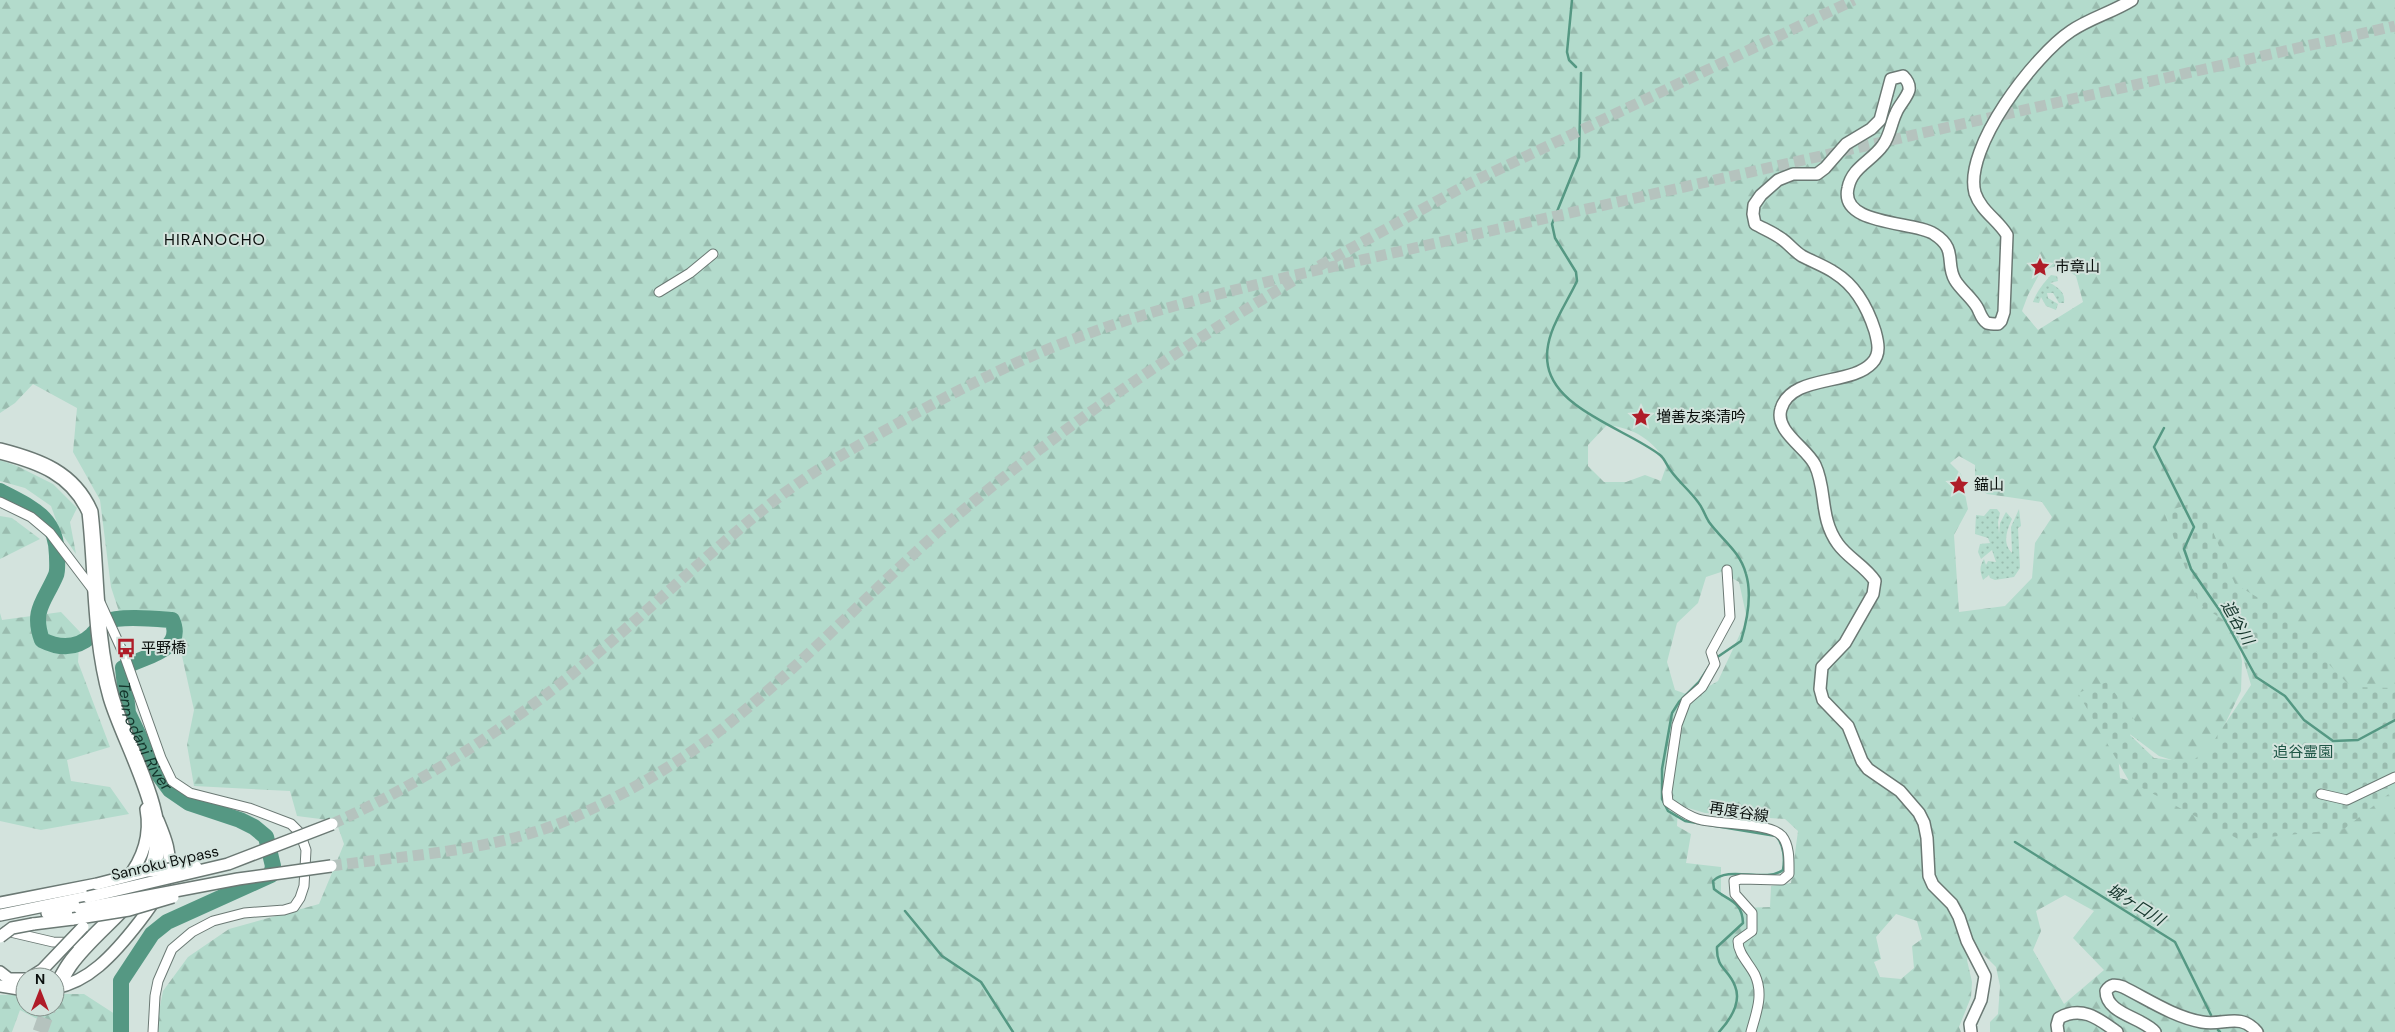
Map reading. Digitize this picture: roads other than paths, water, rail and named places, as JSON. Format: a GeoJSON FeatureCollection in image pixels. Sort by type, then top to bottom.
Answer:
{"type":"FeatureCollection","features":[{"type":"Feature","properties":{"kind":"highway"},"geometry":{"type":"LineString","coordinates":[[0,451],[52,470],[65,477],[83,496],[90,512],[100,639],[107,682],[117,715],[151,802],[158,840],[153,863],[137,891],[85,947],[65,974]]}},
{"type":"Feature","properties":{"kind":"street"},"geometry":{"type":"LineString","coordinates":[[1971,1032],[1970,1024],[1981,1000],[1985,976],[1967,941],[1960,917],[1952,904],[1933,884],[1929,876],[1927,838],[1924,823],[1919,813],[1900,790],[1868,769],[1862,761],[1848,726],[1823,700],[1820,689],[1822,667],[1845,643],[1873,594],[1875,580],[1838,544],[1826,519],[1818,472],[1814,462],[1785,429],[1780,419],[1780,409],[1785,401],[1795,392],[1814,384],[1853,374],[1872,363],[1878,352],[1878,341],[1865,306],[1856,291],[1837,273],[1800,255],[1781,238],[1755,224],[1754,205],[1761,195],[1784,176],[1817,174],[1825,168],[1846,144],[1880,120],[1891,78],[1903,76],[1909,85],[1909,90],[1895,113],[1883,145],[1858,168],[1848,189],[1847,196],[1852,205],[1863,216],[1919,227],[1933,233],[1944,242],[1948,248],[1954,279],[1976,306],[1986,323],[1998,324],[2002,321],[2004,312],[2007,235],[2002,226],[1980,204],[1975,193],[1974,176],[1982,142],[1999,112],[2057,41],[2072,30],[2132,0]]}},
{"type":"Feature","properties":{"kind":"street"},"geometry":{"type":"LineString","coordinates":[[659,292],[690,273],[714,254]]}},
{"type":"Feature","properties":{"kind":"street"},"geometry":{"type":"LineString","coordinates":[[0,502],[31,518],[50,533],[96,594],[125,657],[161,758],[172,781],[190,793],[249,808],[290,824],[300,833],[306,850],[304,886],[300,898],[294,907],[284,910],[244,913],[213,920],[192,932],[172,949],[158,981],[154,996],[153,1032]]}},
{"type":"Feature","properties":{"kind":"street","name":"再度谷線"},"geometry":{"type":"LineString","coordinates":[[1728,570],[1730,617],[1711,652],[1713,659],[1710,676],[1702,687],[1686,701],[1677,725],[1667,792],[1668,802],[1698,819],[1767,829],[1781,834],[1785,840],[1790,860],[1789,874],[1782,880],[1741,878],[1734,881],[1735,894],[1752,913],[1752,931],[1738,940],[1738,948],[1758,985],[1760,999],[1751,1032]]}},
{"type":"Feature","properties":{"kind":"street"},"geometry":{"type":"LineString","coordinates":[[45,967],[128,878],[140,859],[148,839],[146,807],[122,736],[117,715]]}},
{"type":"Feature","properties":{"kind":"street"},"geometry":{"type":"LineString","coordinates":[[2321,794],[2347,800],[2395,777]]}},
{"type":"Feature","properties":{"kind":"street"},"geometry":{"type":"LineString","coordinates":[[65,983],[80,979],[100,966],[148,910],[164,885],[168,873],[169,851],[166,838],[151,802]]}},
{"type":"Feature","properties":{"kind":"street","name":"Sanroku Bypass"},"geometry":{"type":"LineString","coordinates":[[0,916],[228,864],[332,824]]}},
{"type":"Feature","properties":{"kind":"street"},"geometry":{"type":"LineString","coordinates":[[0,903],[163,869],[228,864]]}},
{"type":"Feature","properties":{"kind":"street","name":"Sanroku Bypass"},"geometry":{"type":"LineString","coordinates":[[0,916],[77,914],[157,903],[210,884],[331,866]]}},
{"type":"Feature","properties":{"kind":"street"},"geometry":{"type":"LineString","coordinates":[[0,937],[12,928],[77,914]]}},
{"type":"Feature","properties":{"kind":"street"},"geometry":{"type":"LineString","coordinates":[[0,931],[16,932],[32,938],[85,947]]}},
{"type":"Feature","properties":{"kind":"street"},"geometry":{"type":"LineString","coordinates":[[0,972],[9,979],[15,979]]}},
{"type":"Feature","properties":{"kind":"street"},"geometry":{"type":"LineString","coordinates":[[2154,1032],[2150,1026],[2111,1004],[2106,997],[2106,991],[2110,986],[2116,984],[2190,1020],[2206,1023],[2237,1020],[2246,1022],[2257,1032]]}},
{"type":"Feature","properties":{"kind":"street"},"geometry":{"type":"LineString","coordinates":[[0,986],[15,988]]}},
{"type":"Feature","properties":{"kind":"street"},"geometry":{"type":"LineString","coordinates":[[2058,1032],[2056,1025],[2059,1018],[2069,1012],[2078,1012],[2097,1018],[2117,1032]]}},
{"type":"Feature","properties":{"kind":"waterway"},"geometry":{"type":"LineString","coordinates":[[1572,0],[1567,52],[1569,60],[1576,67]]}},
{"type":"Feature","properties":{"kind":"waterway"},"geometry":{"type":"LineString","coordinates":[[1581,73],[1579,157],[1552,224],[1555,238],[1576,272],[1577,281],[1551,333],[1548,344],[1548,366],[1554,381],[1564,395],[1579,407],[1662,457],[1674,475],[1700,504],[1709,522],[1740,559],[1746,574],[1749,590],[1745,625],[1741,641],[1716,658]]}},
{"type":"Feature","properties":{"kind":"waterway","name":"追谷川"},"geometry":{"type":"LineString","coordinates":[[2164,428],[2154,447],[2194,527],[2184,549],[2191,569],[2220,611],[2256,677],[2285,696],[2304,720],[2333,741],[2358,740],[2395,720]]}},
{"type":"Feature","properties":{"kind":"waterway","name":"Tennodani River"},"geometry":{"type":"LineString","coordinates":[[0,491],[32,508],[40,515],[47,522],[56,542],[57,573],[39,613],[38,621],[42,640],[55,645],[68,646],[86,640],[104,623],[112,620],[139,618],[172,620],[175,631],[173,639],[168,646],[151,656],[123,668],[128,713],[156,771],[170,790],[189,803],[240,820],[254,827],[266,837],[273,866],[271,875],[167,922],[152,934],[121,981],[121,1032]]}},
{"type":"Feature","properties":{"kind":"waterway"},"geometry":{"type":"LineString","coordinates":[[1712,662],[1699,682],[1679,702],[1672,713],[1662,769],[1662,799],[1668,811],[1685,821],[1776,836],[1782,848],[1784,861],[1783,870],[1775,874],[1728,874],[1720,876],[1713,881],[1714,889],[1737,905],[1742,915],[1743,923],[1717,947],[1717,954],[1721,965],[1732,980],[1737,992],[1734,1011],[1719,1032]]}},
{"type":"Feature","properties":{"kind":"waterway","name":"城ヶ口川"},"geometry":{"type":"LineString","coordinates":[[2015,842],[2175,942],[2211,1015]]}},
{"type":"Feature","properties":{"kind":"waterway"},"geometry":{"type":"LineString","coordinates":[[905,911],[942,956],[981,982],[1013,1032]]}},
{"type":"Feature","properties":{"kind":"tunnel"},"geometry":{"type":"LineString","coordinates":[[1319,266],[1468,184],[1854,0]]}},
{"type":"Feature","properties":{"kind":"tunnel"},"geometry":{"type":"LineString","coordinates":[[332,824],[362,810],[451,761],[534,704],[589,660],[754,517],[810,475],[944,398],[1048,349],[1124,321],[1291,276],[2395,26]]}},
{"type":"Feature","properties":{"kind":"tunnel"},"geometry":{"type":"LineString","coordinates":[[331,866],[422,855],[483,845],[542,830],[613,799],[655,775],[715,735],[761,697],[947,524],[1030,456],[1162,363],[1298,278]]}},
{"type":"Feature","properties":{"kind":"tunnel"},"geometry":{"type":"LineString","coordinates":[[40,1032],[45,1017]]}},
{"type":"Feature","properties":{"kind":"place","name":"市章山"},"geometry":{"type":"Point","coordinates":[2040,267]}},
{"type":"Feature","properties":{"kind":"place","name":"増善友楽清吟"},"geometry":{"type":"Point","coordinates":[1641,417]}},
{"type":"Feature","properties":{"kind":"place","name":"錨山"},"geometry":{"type":"Point","coordinates":[1959,485]}},
{"type":"Feature","properties":{"kind":"place","name":"平野橋"},"geometry":{"type":"Point","coordinates":[126,648]}},
{"type":"Feature","properties":{"kind":"district","name":"HIRANOCHO"},"geometry":{"type":"Point","coordinates":[215,239]}},
{"type":"Feature","properties":{"kind":"park label","name":"追谷霊園"},"geometry":{"type":"Point","coordinates":[2303,752]}}]}
